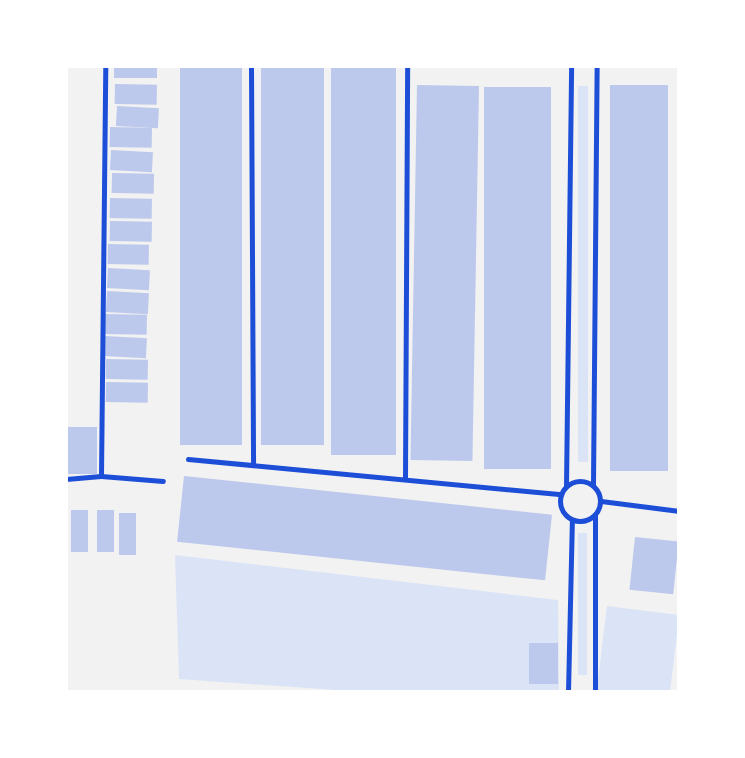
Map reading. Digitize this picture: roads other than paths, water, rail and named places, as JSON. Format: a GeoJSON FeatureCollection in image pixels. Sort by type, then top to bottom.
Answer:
{"type":"FeatureCollection","features":[{"type":"Feature","properties":{"kind":"street"},"geometry":{"type":"LineString","coordinates":[[101,476],[105,66]]}},
{"type":"Feature","properties":{"kind":"street"},"geometry":{"type":"LineString","coordinates":[[251,66],[253,465]]}},
{"type":"Feature","properties":{"kind":"street"},"geometry":{"type":"LineString","coordinates":[[405,478],[407,66]]}},
{"type":"Feature","properties":{"kind":"street"},"geometry":{"type":"LineString","coordinates":[[566,486],[571,66]]}},
{"type":"Feature","properties":{"kind":"street"},"geometry":{"type":"LineString","coordinates":[[593,484],[597,66]]}},
{"type":"Feature","properties":{"kind":"street"},"geometry":{"type":"LineString","coordinates":[[188,459],[561,494]]}},
{"type":"Feature","properties":{"kind":"street"},"geometry":{"type":"LineString","coordinates":[[66,480],[101,476],[162,481]]}},
{"type":"Feature","properties":{"kind":"street"},"geometry":{"type":"LineString","coordinates":[[595,692],[596,515],[601,501],[599,492],[593,484],[584,480],[575,481],[566,486],[561,494],[560,504],[564,513],[572,520],[582,522],[596,515]]}},
{"type":"Feature","properties":{"kind":"street"},"geometry":{"type":"LineString","coordinates":[[601,501],[679,511]]}},
{"type":"Feature","properties":{"kind":"street"},"geometry":{"type":"LineString","coordinates":[[568,692],[572,520]]}}]}
